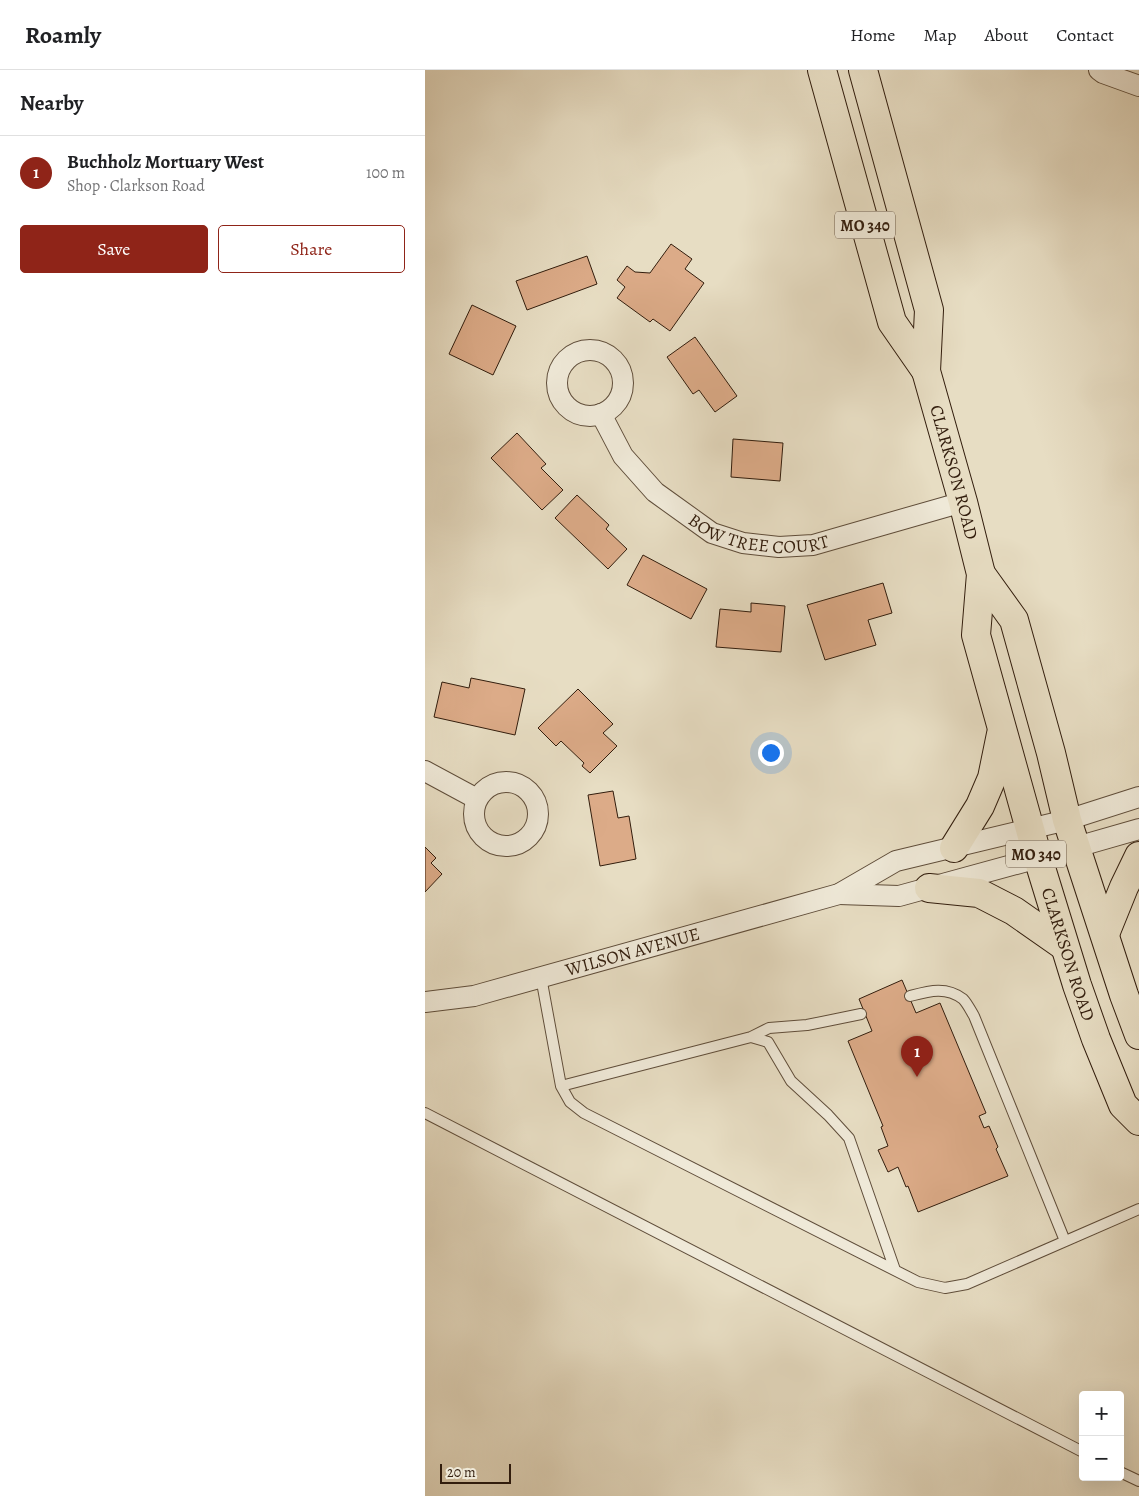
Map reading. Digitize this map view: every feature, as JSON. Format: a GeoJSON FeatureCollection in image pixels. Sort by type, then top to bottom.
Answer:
{"type":"FeatureCollection","features":[{"type":"Feature","properties":{"kind":"main road","name":"CLARKSON ROAD"},"geometry":{"type":"LineString","coordinates":[[822,70],[892,322],[925,371],[963,502],[981,574],[976,635],[1064,946],[1096,1039],[1123,1105],[1139,1121]]}},
{"type":"Feature","properties":{"kind":"main road","name":"CLARKSON ROAD"},"geometry":{"type":"LineString","coordinates":[[863,70],[929,310],[925,371]]}},
{"type":"Feature","properties":{"kind":"main road","name":"CLARKSON ROAD"},"geometry":{"type":"LineString","coordinates":[[981,574],[1014,620],[1075,847],[1139,1035]]}},
{"type":"Feature","properties":{"kind":"main road"},"geometry":{"type":"LineString","coordinates":[[953,848],[981,806],[992,778],[1002,727]]}},
{"type":"Feature","properties":{"kind":"main road"},"geometry":{"type":"LineString","coordinates":[[1105,934],[1139,856]]}},
{"type":"Feature","properties":{"kind":"main road"},"geometry":{"type":"LineString","coordinates":[[929,888],[979,894],[1013,912],[1064,946]]}},
{"type":"Feature","properties":{"kind":"street"},"geometry":{"type":"LineString","coordinates":[[1099,70],[1139,86]]}},
{"type":"Feature","properties":{"kind":"street","name":"BOW TREE COURT"},"geometry":{"type":"LineString","coordinates":[[601,414],[623,456],[655,492],[713,533],[743,543],[779,547],[813,545],[963,502]]}},
{"type":"Feature","properties":{"kind":"street"},"geometry":{"type":"LineString","coordinates":[[425,771],[477,799]]}},
{"type":"Feature","properties":{"kind":"street","name":"WILSON AVENUE"},"geometry":{"type":"LineString","coordinates":[[425,1002],[474,996],[839,894],[896,862],[1030,830],[1139,797]]}},
{"type":"Feature","properties":{"kind":"street","name":"WILSON AVENUE"},"geometry":{"type":"LineString","coordinates":[[839,894],[899,896],[1139,829]]}},
{"type":"Feature","properties":{"kind":"lane"},"geometry":{"type":"LineString","coordinates":[[541,977],[561,1086],[570,1102],[584,1113],[918,1282],[945,1288],[967,1284],[1139,1209]]}},
{"type":"Feature","properties":{"kind":"lane"},"geometry":{"type":"LineString","coordinates":[[911,996],[933,990],[947,992],[963,1000],[974,1016],[1065,1241]]}},
{"type":"Feature","properties":{"kind":"lane"},"geometry":{"type":"LineString","coordinates":[[561,1086],[751,1037],[769,1028],[807,1025],[861,1014]]}},
{"type":"Feature","properties":{"kind":"lane"},"geometry":{"type":"LineString","coordinates":[[751,1037],[769,1042],[791,1081],[828,1115],[849,1138],[895,1270]]}},
{"type":"Feature","properties":{"kind":"lane"},"geometry":{"type":"LineString","coordinates":[[425,1113],[1079,1450]]}},
{"type":"Feature","properties":{"kind":"lane"},"geometry":{"type":"LineString","coordinates":[[1124,1474],[1139,1482]]}},
{"type":"Feature","properties":{"kind":"building"},"geometry":{"type":"Polygon","coordinates":[[[671,244],[692,259],[685,269],[704,283],[670,331],[653,319],[650,322],[617,298],[625,287],[617,280],[627,266],[635,272],[650,273],[671,244]]]}},
{"type":"Feature","properties":{"kind":"building"},"geometry":{"type":"Polygon","coordinates":[[[587,256],[597,284],[527,310],[516,281],[587,256]]]}},
{"type":"Feature","properties":{"kind":"building"},"geometry":{"type":"Polygon","coordinates":[[[472,305],[516,326],[493,375],[449,354],[472,305]]]}},
{"type":"Feature","properties":{"kind":"building"},"geometry":{"type":"Polygon","coordinates":[[[695,337],[737,396],[715,412],[699,390],[693,394],[667,357],[695,337]]]}},
{"type":"Feature","properties":{"kind":"building"},"geometry":{"type":"Polygon","coordinates":[[[517,433],[546,464],[541,468],[563,490],[542,510],[491,458],[517,433]]]}},
{"type":"Feature","properties":{"kind":"building"},"geometry":{"type":"Polygon","coordinates":[[[733,439],[783,443],[780,481],[731,477],[733,439]]]}},
{"type":"Feature","properties":{"kind":"building"},"geometry":{"type":"Polygon","coordinates":[[[577,495],[609,525],[606,529],[627,549],[608,569],[555,518],[577,495]]]}},
{"type":"Feature","properties":{"kind":"building"},"geometry":{"type":"Polygon","coordinates":[[[643,555],[707,589],[691,619],[627,585],[643,555]]]}},
{"type":"Feature","properties":{"kind":"building"},"geometry":{"type":"Polygon","coordinates":[[[883,583],[892,613],[868,620],[876,645],[825,660],[807,605],[883,583]]]}},
{"type":"Feature","properties":{"kind":"building"},"geometry":{"type":"Polygon","coordinates":[[[751,603],[785,606],[781,652],[716,647],[720,609],[751,612],[751,603]]]}},
{"type":"Feature","properties":{"kind":"building"},"geometry":{"type":"Polygon","coordinates":[[[471,678],[525,689],[515,735],[434,717],[442,682],[469,688],[471,678]]]}},
{"type":"Feature","properties":{"kind":"building"},"geometry":{"type":"Polygon","coordinates":[[[578,689],[613,724],[603,733],[617,746],[590,773],[582,766],[584,763],[561,741],[556,746],[538,728],[578,689]]]}},
{"type":"Feature","properties":{"kind":"building"},"geometry":{"type":"Polygon","coordinates":[[[613,791],[618,818],[629,816],[636,859],[600,866],[588,795],[613,791]]]}},
{"type":"Feature","properties":{"kind":"building"},"geometry":{"type":"Polygon","coordinates":[[[425,847],[436,858],[431,863],[442,874],[425,892],[425,847]]]}},
{"type":"Feature","properties":{"kind":"building"},"geometry":{"type":"Polygon","coordinates":[[[902,980],[916,1013],[940,1003],[986,1113],[979,1116],[984,1128],[989,1126],[998,1147],[996,1149],[1008,1176],[918,1212],[898,1167],[888,1172],[878,1150],[888,1146],[881,1127],[883,1126],[848,1041],[872,1031],[859,999],[902,980]]]}},
{"type":"Feature","properties":{"kind":"place","name":"Buchholz Mortuary West"},"geometry":{"type":"Point","coordinates":[917,1077]}}]}
